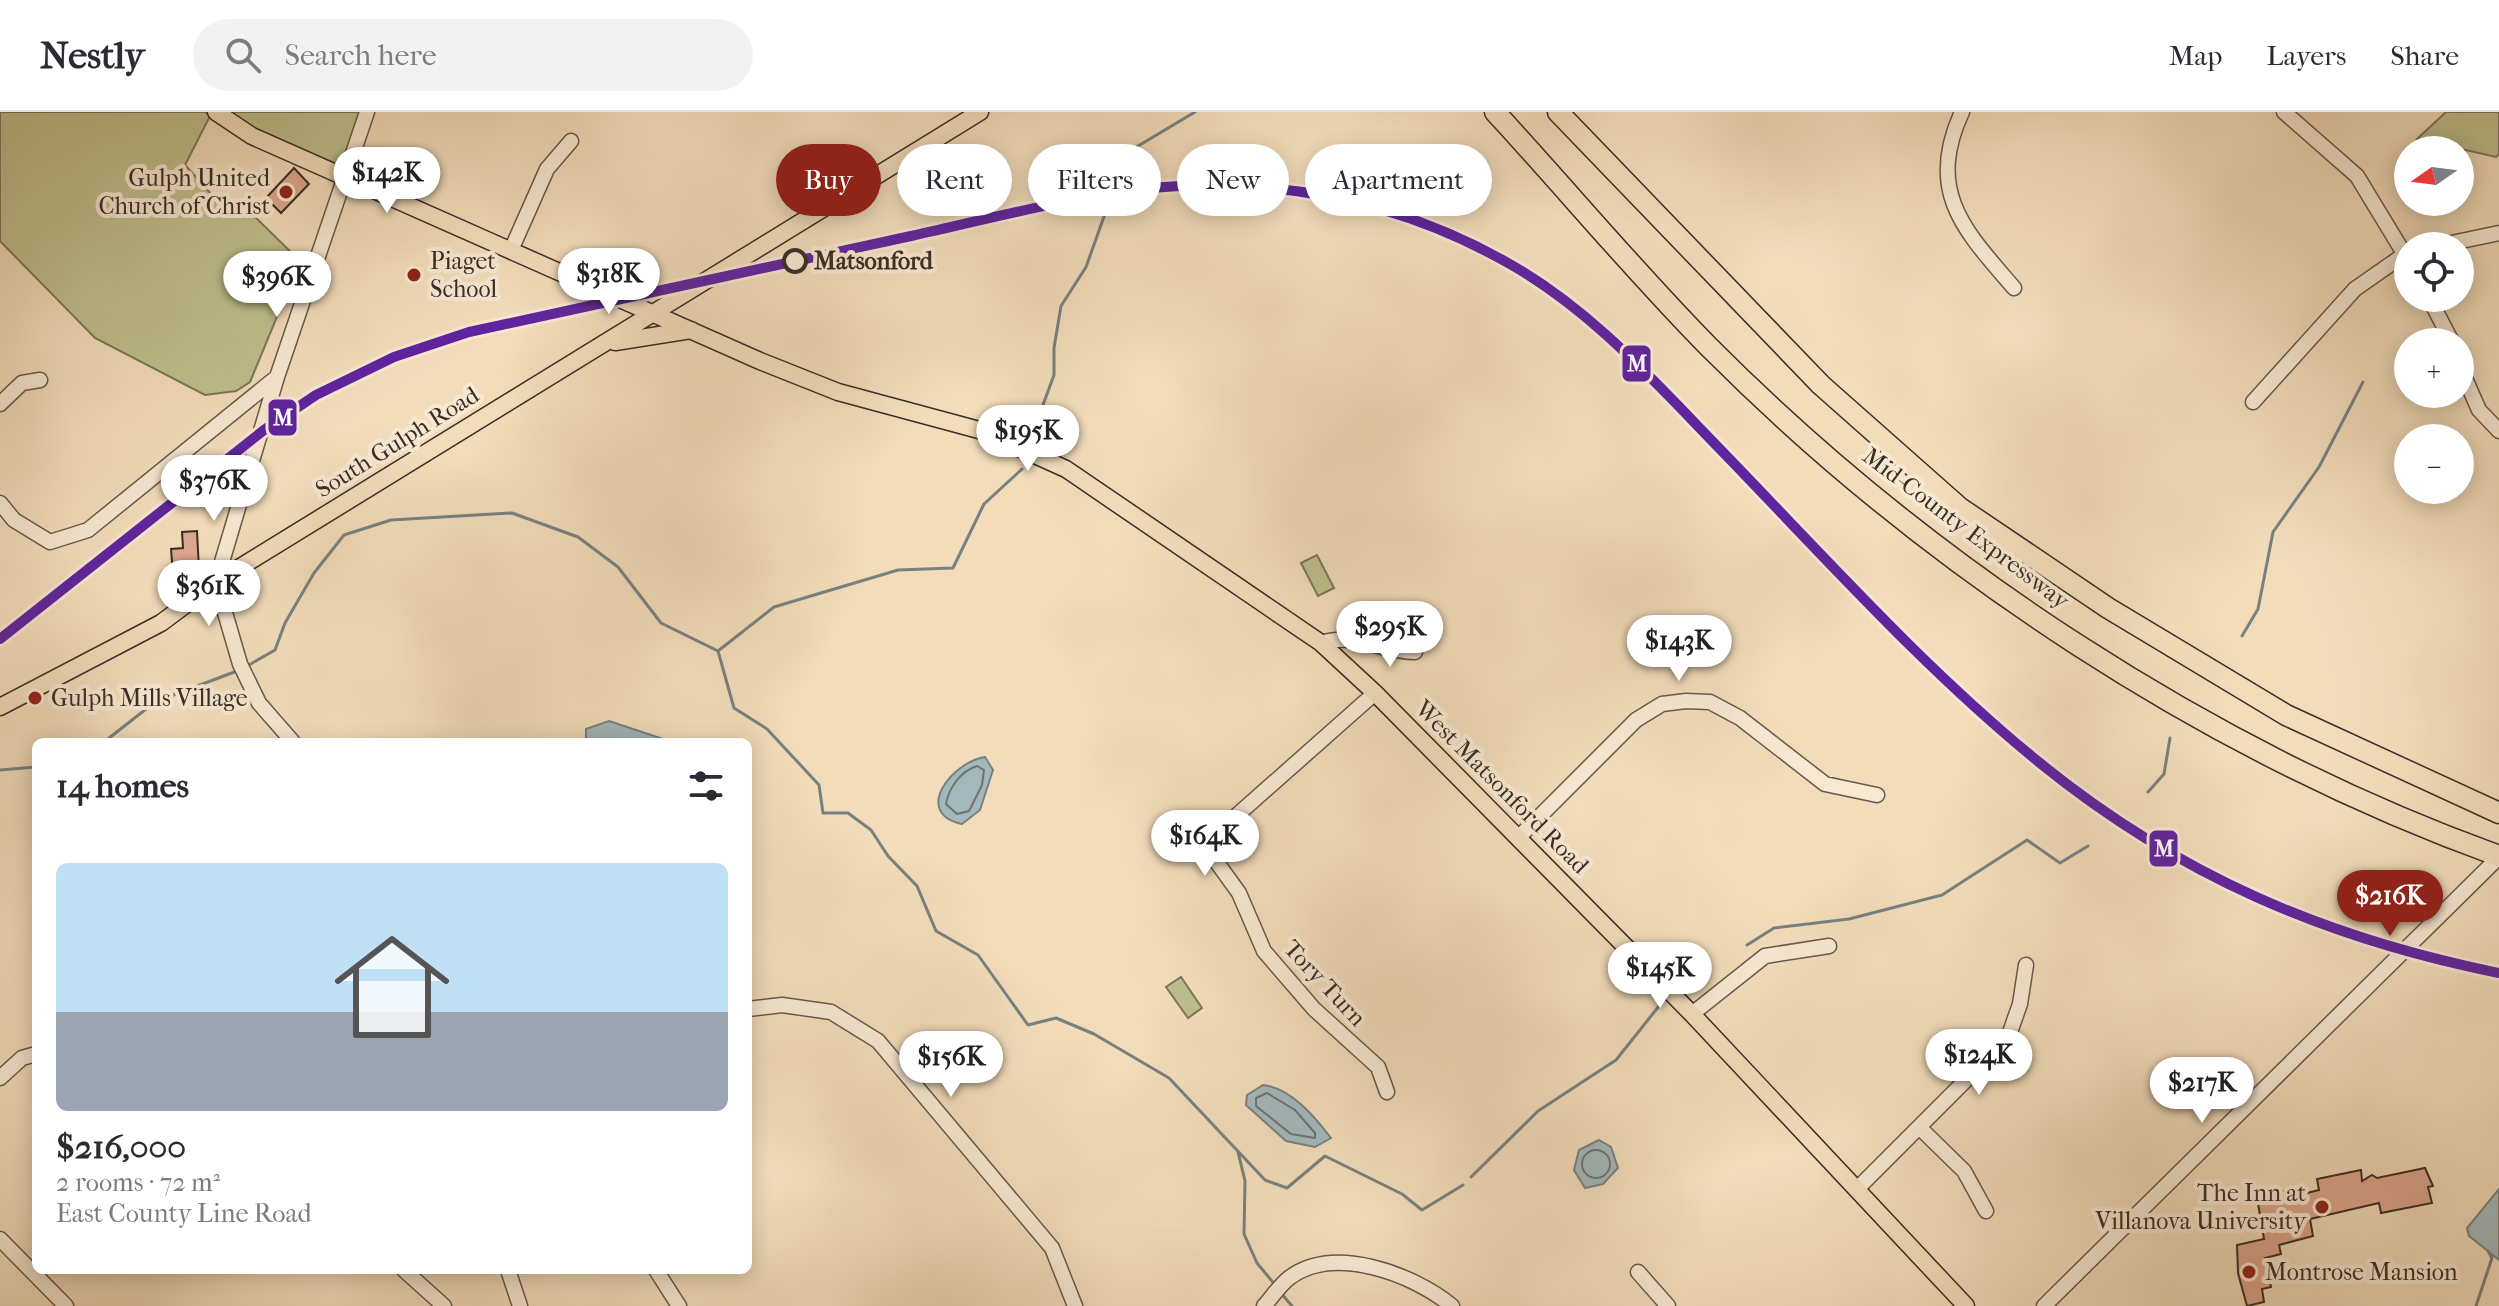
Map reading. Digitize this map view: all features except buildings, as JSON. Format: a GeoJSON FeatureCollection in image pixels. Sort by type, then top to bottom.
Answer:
{"type":"FeatureCollection","features":[{"type":"Feature","properties":{"kind":"highway","name":"Mid-County Expressway"},"geometry":{"type":"LineString","coordinates":[[1495,112],[1719,356],[1785,419],[1865,487],[1990,584],[2079,644],[2234,736],[2359,799],[2499,857]]}},
{"type":"Feature","properties":{"kind":"highway","name":"Mid-County Expressway"},"geometry":{"type":"LineString","coordinates":[[1558,112],[1821,385],[1960,508],[2108,608],[2286,715],[2499,813]]}},
{"type":"Feature","properties":{"kind":"main road","name":"West Matsonford Road"},"geometry":{"type":"LineString","coordinates":[[216,112],[252,136],[345,174],[652,313],[838,392],[979,430],[1066,469],[1321,643],[1375,693],[1692,1014],[1966,1306]]}},
{"type":"Feature","properties":{"kind":"main road","name":"South Gulph Road"},"geometry":{"type":"LineString","coordinates":[[0,707],[161,623],[216,582],[598,347],[962,117],[980,112]]}},
{"type":"Feature","properties":{"kind":"main road"},"geometry":{"type":"LineString","coordinates":[[598,347],[644,335],[691,330]]}},
{"type":"Feature","properties":{"kind":"street"},"geometry":{"type":"LineString","coordinates":[[290,738],[259,703],[243,669],[216,582],[277,377],[367,112]]}},
{"type":"Feature","properties":{"kind":"street"},"geometry":{"type":"LineString","coordinates":[[1962,112],[1948,152],[1948,180],[1954,207],[1963,229],[2014,288]]}},
{"type":"Feature","properties":{"kind":"street"},"geometry":{"type":"LineString","coordinates":[[2284,112],[2357,176],[2394,234]]}},
{"type":"Feature","properties":{"kind":"street"},"geometry":{"type":"LineString","coordinates":[[512,248],[547,169],[571,141]]}},
{"type":"Feature","properties":{"kind":"street"},"geometry":{"type":"LineString","coordinates":[[2474,238],[2499,233]]}},
{"type":"Feature","properties":{"kind":"street"},"geometry":{"type":"LineString","coordinates":[[2253,402],[2355,289],[2394,264]]}},
{"type":"Feature","properties":{"kind":"street"},"geometry":{"type":"LineString","coordinates":[[0,503],[14,520],[50,542],[88,530],[277,377]]}},
{"type":"Feature","properties":{"kind":"street"},"geometry":{"type":"LineString","coordinates":[[0,404],[22,383],[40,380]]}},
{"type":"Feature","properties":{"kind":"street"},"geometry":{"type":"LineString","coordinates":[[2474,399],[2479,410],[2499,431]]}},
{"type":"Feature","properties":{"kind":"street"},"geometry":{"type":"LineString","coordinates":[[1321,643],[1336,638],[1354,639],[1385,649],[1415,652]]}},
{"type":"Feature","properties":{"kind":"street","name":"Tory Turn"},"geometry":{"type":"LineString","coordinates":[[1375,693],[1209,840],[1208,850],[1239,893],[1264,951],[1314,1009],[1378,1067],[1387,1092]]}},
{"type":"Feature","properties":{"kind":"street"},"geometry":{"type":"LineString","coordinates":[[1518,838],[1636,720],[1662,704],[1686,701],[1710,702],[1740,718],[1825,784],[1877,795]]}},
{"type":"Feature","properties":{"kind":"street"},"geometry":{"type":"LineString","coordinates":[[2044,1306],[2499,857]]}},
{"type":"Feature","properties":{"kind":"street"},"geometry":{"type":"LineString","coordinates":[[1692,1014],[1765,956],[1829,946]]}},
{"type":"Feature","properties":{"kind":"street"},"geometry":{"type":"LineString","coordinates":[[1858,1188],[1921,1129],[2008,1038],[2020,1004],[2026,965]]}},
{"type":"Feature","properties":{"kind":"street"},"geometry":{"type":"LineString","coordinates":[[752,1009],[782,1005],[831,1012],[878,1041],[1052,1248],[1075,1306]]}},
{"type":"Feature","properties":{"kind":"street"},"geometry":{"type":"LineString","coordinates":[[0,1078],[22,1058],[32,1055]]}},
{"type":"Feature","properties":{"kind":"street"},"geometry":{"type":"LineString","coordinates":[[1921,1129],[1964,1171],[1986,1211]]}},
{"type":"Feature","properties":{"kind":"street"},"geometry":{"type":"LineString","coordinates":[[0,1239],[32,1271]]}},
{"type":"Feature","properties":{"kind":"street"},"geometry":{"type":"LineString","coordinates":[[1265,1305],[1289,1278],[1311,1267],[1347,1261],[1372,1266],[1452,1306]]}},
{"type":"Feature","properties":{"kind":"street"},"geometry":{"type":"LineString","coordinates":[[1638,1272],[1668,1306]]}},
{"type":"Feature","properties":{"kind":"street"},"geometry":{"type":"LineString","coordinates":[[34,1274],[66,1306]]}},
{"type":"Feature","properties":{"kind":"street"},"geometry":{"type":"LineString","coordinates":[[408,1274],[444,1306]]}},
{"type":"Feature","properties":{"kind":"street"},"geometry":{"type":"LineString","coordinates":[[509,1274],[520,1306]]}},
{"type":"Feature","properties":{"kind":"street"},"geometry":{"type":"LineString","coordinates":[[659,1274],[679,1306]]}},
{"type":"Feature","properties":{"kind":"green space"},"geometry":{"type":"Polygon","coordinates":[[[0,112],[205,112],[210,116],[185,165],[231,216],[243,205],[300,261],[250,382],[236,391],[205,395],[95,338],[0,241],[0,112]]]}},
{"type":"Feature","properties":{"kind":"green space"},"geometry":{"type":"Polygon","coordinates":[[[216,112],[367,112],[345,174],[216,112]]]}},
{"type":"Feature","properties":{"kind":"green space"},"geometry":{"type":"Polygon","coordinates":[[[2446,112],[2499,112],[2499,154],[2496,157],[2474,152],[2474,136],[2420,136],[2446,112]]]}},
{"type":"Feature","properties":{"kind":"green space"},"geometry":{"type":"Polygon","coordinates":[[[1317,555],[1334,588],[1318,596],[1301,563],[1317,555]]]}},
{"type":"Feature","properties":{"kind":"green space"},"geometry":{"type":"Polygon","coordinates":[[[1181,977],[1202,1008],[1188,1018],[1166,987],[1181,977]]]}},
{"type":"Feature","properties":{"kind":"water"},"geometry":{"type":"Polygon","coordinates":[[[609,721],[660,738],[586,738],[586,729],[609,721]]]}},
{"type":"Feature","properties":{"kind":"water"},"geometry":{"type":"Polygon","coordinates":[[[985,757],[993,770],[980,810],[962,824],[947,818],[940,810],[942,788],[960,768],[985,757]]]}},
{"type":"Feature","properties":{"kind":"water"},"geometry":{"type":"Polygon","coordinates":[[[1263,1085],[1293,1098],[1331,1138],[1315,1147],[1286,1141],[1246,1105],[1247,1095],[1263,1085]]]}},
{"type":"Feature","properties":{"kind":"water"},"geometry":{"type":"Polygon","coordinates":[[[1599,1140],[1611,1147],[1618,1168],[1603,1184],[1585,1188],[1574,1170],[1579,1150],[1599,1140]]]}},
{"type":"Feature","properties":{"kind":"water"},"geometry":{"type":"Polygon","coordinates":[[[2499,1189],[2499,1260],[2469,1236],[2467,1228],[2499,1189]]]}},
{"type":"Feature","properties":{"kind":"waterway"},"geometry":{"type":"LineString","coordinates":[[1141,144],[1195,112]]}},
{"type":"Feature","properties":{"kind":"waterway"},"geometry":{"type":"LineString","coordinates":[[1030,440],[1054,375],[1054,348],[1061,306],[1086,267],[1104,216]]}},
{"type":"Feature","properties":{"kind":"waterway"},"geometry":{"type":"LineString","coordinates":[[2242,636],[2258,609],[2273,532],[2319,467],[2363,382]]}},
{"type":"Feature","properties":{"kind":"waterway"},"geometry":{"type":"LineString","coordinates":[[718,651],[774,607],[898,570],[953,568],[984,504],[1022,469]]}},
{"type":"Feature","properties":{"kind":"waterway"},"geometry":{"type":"LineString","coordinates":[[247,666],[275,650],[285,623],[314,573],[344,535],[391,520],[512,513],[578,537],[618,567],[661,623],[718,651],[734,708],[767,729],[819,785],[823,813],[848,813],[871,830],[888,856],[917,886],[936,931],[978,955],[1028,1025],[1056,1018],[1094,1034],[1169,1078],[1265,1180],[1287,1188],[1325,1156],[1402,1194],[1422,1210],[1463,1185]]}},
{"type":"Feature","properties":{"kind":"waterway"},"geometry":{"type":"LineString","coordinates":[[109,738],[155,702],[237,671]]}},
{"type":"Feature","properties":{"kind":"waterway"},"geometry":{"type":"LineString","coordinates":[[2148,792],[2164,774],[2170,738]]}},
{"type":"Feature","properties":{"kind":"waterway"},"geometry":{"type":"LineString","coordinates":[[0,770],[32,767]]}},
{"type":"Feature","properties":{"kind":"waterway"},"geometry":{"type":"LineString","coordinates":[[1747,945],[1774,928],[1849,919],[1942,895],[2027,840],[2060,863],[2088,846]]}},
{"type":"Feature","properties":{"kind":"waterway"},"geometry":{"type":"LineString","coordinates":[[1471,1177],[1538,1111],[1616,1060],[1659,1006]]}},
{"type":"Feature","properties":{"kind":"waterway"},"geometry":{"type":"LineString","coordinates":[[1238,1152],[1245,1181],[1244,1234],[1257,1263],[1276,1286]]}},
{"type":"Feature","properties":{"kind":"waterway"},"geometry":{"type":"LineString","coordinates":[[2476,1306],[2492,1258],[2488,1251]]}},
{"type":"Feature","properties":{"kind":"waterway"},"geometry":{"type":"LineString","coordinates":[[1280,1292],[1292,1306]]}},
{"type":"Feature","properties":{"kind":"transit line","name":"M"},"geometry":{"type":"LineString","coordinates":[[0,639],[264,430],[316,395],[394,357],[469,332],[1076,199],[1159,187],[1201,185],[1278,189],[1347,200],[1413,220],[1477,247],[1538,281],[1593,323],[1644,371],[1955,689],[2040,763],[2145,838],[2256,897],[2314,921],[2435,959],[2499,973]]}},
{"type":"Feature","properties":{"kind":"place","name":"Gulph United Church of Christ"},"geometry":{"type":"Point","coordinates":[286,192]}},
{"type":"Feature","properties":{"kind":"place","name":"Matsonford"},"geometry":{"type":"Point","coordinates":[795,261]}},
{"type":"Feature","properties":{"kind":"place","name":"Piaget School"},"geometry":{"type":"Point","coordinates":[414,275]}},
{"type":"Feature","properties":{"kind":"place","name":"Gulph Mills Village"},"geometry":{"type":"Point","coordinates":[35,698]}},
{"type":"Feature","properties":{"kind":"place","name":"The Inn at Villanova University"},"geometry":{"type":"Point","coordinates":[2322,1207]}},
{"type":"Feature","properties":{"kind":"place","name":"Montrose Mansion"},"geometry":{"type":"Point","coordinates":[2249,1272]}}]}
